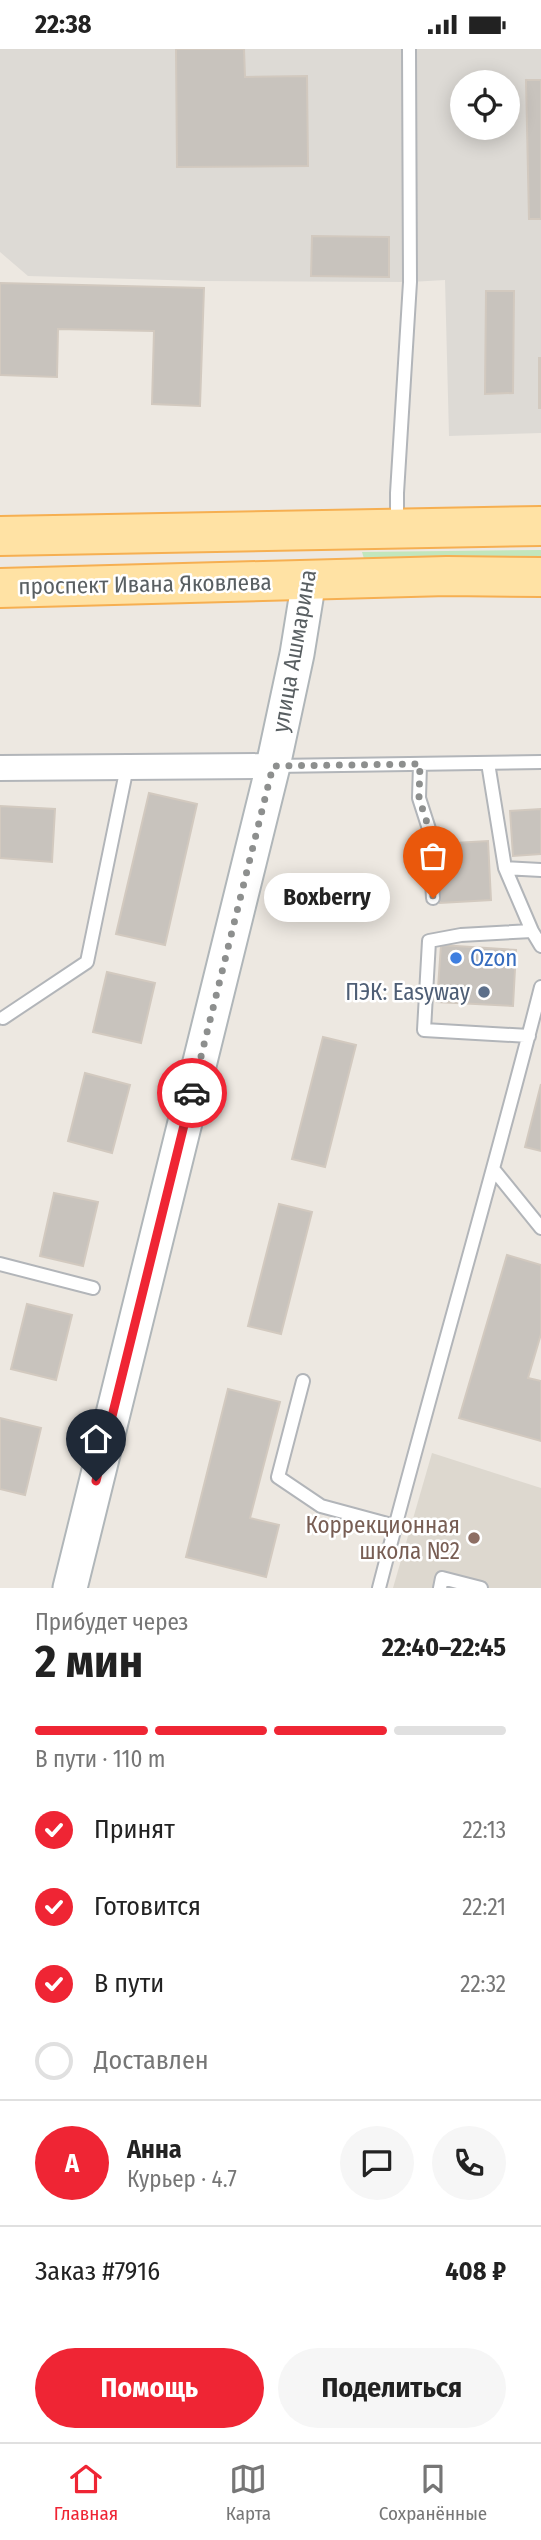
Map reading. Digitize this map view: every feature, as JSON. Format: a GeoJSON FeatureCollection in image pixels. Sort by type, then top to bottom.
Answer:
{"type":"FeatureCollection","features":[{"type":"Feature","properties":{"kind":"main road"},"geometry":{"type":"LineString","coordinates":[[0,536],[541,526]]}},
{"type":"Feature","properties":{"kind":"main road","name":"улица Ашмарина"},"geometry":{"type":"LineString","coordinates":[[70,1588],[273,766],[298,654],[309,580],[313,529]]}},
{"type":"Feature","properties":{"kind":"main road","name":"проспект Ивана Яковлева"},"geometry":{"type":"LineString","coordinates":[[0,588],[447,576],[541,577]]}},
{"type":"Feature","properties":{"kind":"street"},"geometry":{"type":"LineString","coordinates":[[0,768],[273,766]]}},
{"type":"Feature","properties":{"kind":"lane"},"geometry":{"type":"LineString","coordinates":[[397,528],[411,282],[409,49]]}},
{"type":"Feature","properties":{"kind":"lane"},"geometry":{"type":"LineString","coordinates":[[273,766],[541,762]]}},
{"type":"Feature","properties":{"kind":"lane"},"geometry":{"type":"LineString","coordinates":[[488,763],[505,868],[541,946]]}},
{"type":"Feature","properties":{"kind":"lane"},"geometry":{"type":"LineString","coordinates":[[420,764],[419,798],[429,829],[433,898]]}},
{"type":"Feature","properties":{"kind":"lane"},"geometry":{"type":"LineString","coordinates":[[3,1018],[87,961],[127,767]]}},
{"type":"Feature","properties":{"kind":"lane"},"geometry":{"type":"LineString","coordinates":[[505,868],[541,870]]}},
{"type":"Feature","properties":{"kind":"lane"},"geometry":{"type":"LineString","coordinates":[[528,1037],[424,1030],[429,941],[461,935],[532,931]]}},
{"type":"Feature","properties":{"kind":"lane"},"geometry":{"type":"LineString","coordinates":[[379,1588],[541,988]]}},
{"type":"Feature","properties":{"kind":"lane"},"geometry":{"type":"LineString","coordinates":[[494,1170],[541,1227]]}},
{"type":"Feature","properties":{"kind":"lane"},"geometry":{"type":"LineString","coordinates":[[0,1264],[93,1287]]}},
{"type":"Feature","properties":{"kind":"lane"},"geometry":{"type":"LineString","coordinates":[[303,1381],[278,1478],[321,1506],[395,1526]]}},
{"type":"Feature","properties":{"kind":"lane"},"geometry":{"type":"LineString","coordinates":[[440,1588],[442,1579],[481,1588]]}},
{"type":"Feature","properties":{"kind":"shaded area"},"geometry":{"type":"Polygon","coordinates":[[[0,49],[541,49],[541,433],[449,436],[445,280],[203,281],[28,276],[0,252],[0,49]]]}},
{"type":"Feature","properties":{"kind":"shaded area","name":"Коррекционная школа №2"},"geometry":{"type":"Polygon","coordinates":[[[432,1453],[541,1488],[541,1588],[393,1588],[432,1453]]]}},
{"type":"Feature","properties":{"kind":"green space"},"geometry":{"type":"Polygon","coordinates":[[[541,550],[541,560],[365,562],[362,552],[541,550]]]}},
{"type":"Feature","properties":{"kind":"building"},"geometry":{"type":"Polygon","coordinates":[[[176,49],[244,49],[245,77],[307,76],[308,166],[177,167],[176,49]]]}},
{"type":"Feature","properties":{"kind":"building"},"geometry":{"type":"Polygon","coordinates":[[[526,80],[541,80],[541,219],[529,219],[526,80]]]}},
{"type":"Feature","properties":{"kind":"building"},"geometry":{"type":"Polygon","coordinates":[[[312,236],[389,237],[389,277],[311,276],[312,236]]]}},
{"type":"Feature","properties":{"kind":"building"},"geometry":{"type":"Polygon","coordinates":[[[0,283],[204,288],[200,406],[152,404],[154,331],[58,329],[57,377],[0,375],[0,283]]]}},
{"type":"Feature","properties":{"kind":"building"},"geometry":{"type":"Polygon","coordinates":[[[486,291],[514,291],[513,393],[485,394],[486,291]]]}},
{"type":"Feature","properties":{"kind":"building"},"geometry":{"type":"Polygon","coordinates":[[[541,358],[541,408],[539,408],[541,358]]]}},
{"type":"Feature","properties":{"kind":"building"},"geometry":{"type":"Polygon","coordinates":[[[149,793],[197,804],[165,945],[116,934],[149,793]]]}},
{"type":"Feature","properties":{"kind":"building"},"geometry":{"type":"Polygon","coordinates":[[[0,806],[55,809],[52,862],[0,858],[0,806]]]}},
{"type":"Feature","properties":{"kind":"building"},"geometry":{"type":"Polygon","coordinates":[[[541,809],[541,854],[513,856],[510,811],[541,809]]]}},
{"type":"Feature","properties":{"kind":"building"},"geometry":{"type":"Polygon","coordinates":[[[488,841],[491,900],[440,903],[437,844],[488,841]]]}},
{"type":"Feature","properties":{"kind":"building"},"geometry":{"type":"Polygon","coordinates":[[[441,945],[516,950],[513,1006],[437,1002],[441,945]]]}},
{"type":"Feature","properties":{"kind":"building"},"geometry":{"type":"Polygon","coordinates":[[[107,972],[155,983],[141,1043],[93,1032],[107,972]]]}},
{"type":"Feature","properties":{"kind":"building"},"geometry":{"type":"Polygon","coordinates":[[[323,1037],[356,1045],[325,1167],[292,1159],[323,1037]]]}},
{"type":"Feature","properties":{"kind":"building"},"geometry":{"type":"Polygon","coordinates":[[[85,1073],[130,1085],[112,1153],[68,1141],[85,1073]]]}},
{"type":"Feature","properties":{"kind":"building"},"geometry":{"type":"Polygon","coordinates":[[[541,1084],[541,1151],[525,1147],[541,1084]]]}},
{"type":"Feature","properties":{"kind":"building"},"geometry":{"type":"Polygon","coordinates":[[[54,1193],[98,1202],[83,1266],[40,1256],[54,1193]]]}},
{"type":"Feature","properties":{"kind":"building"},"geometry":{"type":"Polygon","coordinates":[[[279,1204],[312,1212],[281,1334],[248,1326],[279,1204]]]}},
{"type":"Feature","properties":{"kind":"building"},"geometry":{"type":"Polygon","coordinates":[[[507,1255],[541,1265],[541,1334],[528,1378],[541,1381],[541,1441],[459,1418],[507,1255]]]}},
{"type":"Feature","properties":{"kind":"building"},"geometry":{"type":"Polygon","coordinates":[[[27,1304],[72,1315],[56,1380],[11,1369],[27,1304]]]}},
{"type":"Feature","properties":{"kind":"building"},"geometry":{"type":"Polygon","coordinates":[[[228,1389],[280,1402],[250,1518],[279,1525],[266,1577],[186,1557],[228,1389]]]}},
{"type":"Feature","properties":{"kind":"building"},"geometry":{"type":"Polygon","coordinates":[[[0,1418],[41,1428],[25,1495],[0,1489],[0,1418]]]}},
{"type":"Feature","properties":{"kind":"way so far"},"geometry":{"type":"LineString","coordinates":[[192,1093],[273,766],[420,764],[419,798],[429,829],[433,898]]}},
{"type":"Feature","properties":{"kind":"place","name":"Boxberry"},"geometry":{"type":"Point","coordinates":[433,898]}},
{"type":"Feature","properties":{"kind":"place","name":"Ozon"},"geometry":{"type":"Point","coordinates":[456,958]}},
{"type":"Feature","properties":{"kind":"place","name":"ПЭК: Easyway"},"geometry":{"type":"Point","coordinates":[484,992]}},
{"type":"Feature","properties":{"kind":"place","name":"Коррекционная школа №2"},"geometry":{"type":"Point","coordinates":[474,1538]}},
{"type":"Feature","properties":{"kind":"route"},"geometry":{"type":"LineString","coordinates":[[96,1481],[192,1093]]}}]}
